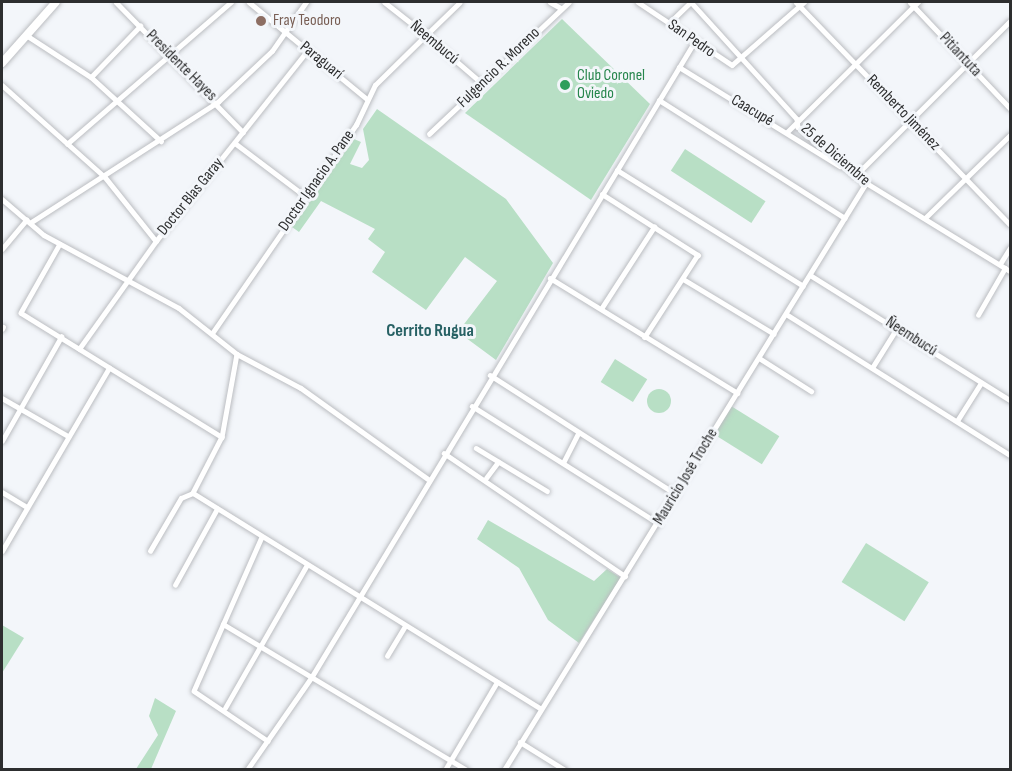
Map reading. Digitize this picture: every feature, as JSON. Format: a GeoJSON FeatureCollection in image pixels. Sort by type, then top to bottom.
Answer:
{"type":"FeatureCollection","features":[{"type":"Feature","properties":{"kind":"highway"},"geometry":{"type":"LineString","coordinates":[[2,63],[24,34],[56,2]]}},
{"type":"Feature","properties":{"kind":"street","name":"Presidente Hayes"},"geometry":{"type":"LineString","coordinates":[[116,2],[218,102],[243,132]]}},
{"type":"Feature","properties":{"kind":"street"},"geometry":{"type":"LineString","coordinates":[[68,144],[172,58],[231,2]]}},
{"type":"Feature","properties":{"kind":"street","name":"Paraguarí"},"geometry":{"type":"LineString","coordinates":[[249,2],[366,98]]}},
{"type":"Feature","properties":{"kind":"street"},"geometry":{"type":"LineString","coordinates":[[2,249],[28,222],[105,177],[218,102],[286,33],[306,2]]}},
{"type":"Feature","properties":{"kind":"street","name":"Ñeembucú"},"geometry":{"type":"LineString","coordinates":[[384,2],[483,84]]}},
{"type":"Feature","properties":{"kind":"street"},"geometry":{"type":"LineString","coordinates":[[426,35],[460,2]]}},
{"type":"Feature","properties":{"kind":"street"},"geometry":{"type":"LineString","coordinates":[[550,2],[561,8]]}},
{"type":"Feature","properties":{"kind":"street","name":"Fulgencio R. Moreno"},"geometry":{"type":"LineString","coordinates":[[429,134],[569,2]]}},
{"type":"Feature","properties":{"kind":"street","name":"San Pedro"},"geometry":{"type":"LineString","coordinates":[[638,2],[726,64],[745,59]]}},
{"type":"Feature","properties":{"kind":"street"},"geometry":{"type":"LineString","coordinates":[[669,23],[691,2]]}},
{"type":"Feature","properties":{"kind":"street","name":"25 de Diciembre"},"geometry":{"type":"LineString","coordinates":[[691,2],[797,119],[798,127],[855,176],[1005,268]]}},
{"type":"Feature","properties":{"kind":"street"},"geometry":{"type":"LineString","coordinates":[[745,59],[800,3]]}},
{"type":"Feature","properties":{"kind":"street","name":"Remberto Jiménez"},"geometry":{"type":"LineString","coordinates":[[800,3],[909,120],[1011,224]]}},
{"type":"Feature","properties":{"kind":"street"},"geometry":{"type":"LineString","coordinates":[[787,132],[797,119],[914,3]]}},
{"type":"Feature","properties":{"kind":"street","name":"Pitiantuta"},"geometry":{"type":"LineString","coordinates":[[914,3],[1011,108]]}},
{"type":"Feature","properties":{"kind":"street"},"geometry":{"type":"LineString","coordinates":[[855,176],[967,62],[1011,21]]}},
{"type":"Feature","properties":{"kind":"street"},"geometry":{"type":"LineString","coordinates":[[91,76],[141,26]]}},
{"type":"Feature","properties":{"kind":"street"},"geometry":{"type":"LineString","coordinates":[[24,34],[91,76],[161,141]]}},
{"type":"Feature","properties":{"kind":"street","name":"Doctor Ignacio A. Pane"},"geometry":{"type":"LineString","coordinates":[[213,332],[356,125],[366,98],[426,35]]}},
{"type":"Feature","properties":{"kind":"street"},"geometry":{"type":"LineString","coordinates":[[247,770],[313,676],[490,375],[695,41]]}},
{"type":"Feature","properties":{"kind":"street","name":"Doctor Blas Garay"},"geometry":{"type":"LineString","coordinates":[[79,348],[156,241],[308,50]]}},
{"type":"Feature","properties":{"kind":"street","name":"Caacupé"},"geometry":{"type":"LineString","coordinates":[[679,67],[855,176]]}},
{"type":"Feature","properties":{"kind":"street"},"geometry":{"type":"LineString","coordinates":[[2,85],[105,177],[156,241]]}},
{"type":"Feature","properties":{"kind":"street"},"geometry":{"type":"LineString","coordinates":[[659,100],[845,218]]}},
{"type":"Feature","properties":{"kind":"street"},"geometry":{"type":"LineString","coordinates":[[925,219],[1011,135]]}},
{"type":"Feature","properties":{"kind":"street"},"geometry":{"type":"LineString","coordinates":[[235,143],[305,196]]}},
{"type":"Feature","properties":{"kind":"street"},"geometry":{"type":"LineString","coordinates":[[617,170],[803,286]]}},
{"type":"Feature","properties":{"kind":"street","name":"Mauricio José Troche"},"geometry":{"type":"LineString","coordinates":[[507,768],[540,708],[658,523],[866,183]]}},
{"type":"Feature","properties":{"kind":"street"},"geometry":{"type":"LineString","coordinates":[[602,194],[698,255],[645,337]]}},
{"type":"Feature","properties":{"kind":"street"},"geometry":{"type":"LineString","coordinates":[[2,199],[28,222],[60,244],[129,279],[213,332],[237,354],[301,388],[428,479]]}},
{"type":"Feature","properties":{"kind":"street"},"geometry":{"type":"LineString","coordinates":[[601,309],[654,227]]}},
{"type":"Feature","properties":{"kind":"street"},"geometry":{"type":"LineString","coordinates":[[60,244],[21,313],[222,438]]}},
{"type":"Feature","properties":{"kind":"street"},"geometry":{"type":"LineString","coordinates":[[978,315],[1005,268],[1011,248]]}},
{"type":"Feature","properties":{"kind":"street","name":"Ñeembucú"},"geometry":{"type":"LineString","coordinates":[[810,275],[1011,400]]}},
{"type":"Feature","properties":{"kind":"street"},"geometry":{"type":"LineString","coordinates":[[550,278],[738,393]]}},
{"type":"Feature","properties":{"kind":"street"},"geometry":{"type":"LineString","coordinates":[[683,279],[774,334]]}},
{"type":"Feature","properties":{"kind":"street"},"geometry":{"type":"LineString","coordinates":[[786,314],[1011,454]]}},
{"type":"Feature","properties":{"kind":"street"},"geometry":{"type":"LineString","coordinates":[[872,368],[897,328]]}},
{"type":"Feature","properties":{"kind":"street"},"geometry":{"type":"LineString","coordinates":[[2,441],[61,338]]}},
{"type":"Feature","properties":{"kind":"street"},"geometry":{"type":"LineString","coordinates":[[150,551],[181,498],[193,493],[222,438],[237,354]]}},
{"type":"Feature","properties":{"kind":"street"},"geometry":{"type":"LineString","coordinates":[[759,358],[812,391]]}},
{"type":"Feature","properties":{"kind":"street"},"geometry":{"type":"LineString","coordinates":[[2,551],[25,507],[109,368]]}},
{"type":"Feature","properties":{"kind":"street"},"geometry":{"type":"LineString","coordinates":[[490,375],[676,494]]}},
{"type":"Feature","properties":{"kind":"street"},"geometry":{"type":"LineString","coordinates":[[957,421],[981,383]]}},
{"type":"Feature","properties":{"kind":"street"},"geometry":{"type":"LineString","coordinates":[[2,398],[68,436]]}},
{"type":"Feature","properties":{"kind":"street"},"geometry":{"type":"LineString","coordinates":[[472,406],[658,523]]}},
{"type":"Feature","properties":{"kind":"street"},"geometry":{"type":"LineString","coordinates":[[563,463],[578,433]]}},
{"type":"Feature","properties":{"kind":"street"},"geometry":{"type":"LineString","coordinates":[[476,448],[547,491]]}},
{"type":"Feature","properties":{"kind":"street"},"geometry":{"type":"LineString","coordinates":[[444,453],[486,478],[502,497],[625,576]]}},
{"type":"Feature","properties":{"kind":"street"},"geometry":{"type":"LineString","coordinates":[[486,478],[498,462]]}},
{"type":"Feature","properties":{"kind":"street"},"geometry":{"type":"LineString","coordinates":[[2,492],[25,507]]}},
{"type":"Feature","properties":{"kind":"street"},"geometry":{"type":"LineString","coordinates":[[193,493],[540,708]]}},
{"type":"Feature","properties":{"kind":"street"},"geometry":{"type":"LineString","coordinates":[[175,585],[217,509]]}},
{"type":"Feature","properties":{"kind":"street"},"geometry":{"type":"LineString","coordinates":[[262,537],[194,691],[225,708],[268,741]]}},
{"type":"Feature","properties":{"kind":"street"},"geometry":{"type":"LineString","coordinates":[[225,708],[263,648],[307,565]]}},
{"type":"Feature","properties":{"kind":"street"},"geometry":{"type":"LineString","coordinates":[[223,624],[467,770]]}},
{"type":"Feature","properties":{"kind":"street"},"geometry":{"type":"LineString","coordinates":[[387,656],[405,626]]}},
{"type":"Feature","properties":{"kind":"street"},"geometry":{"type":"LineString","coordinates":[[445,770],[498,682]]}},
{"type":"Feature","properties":{"kind":"street"},"geometry":{"type":"LineString","coordinates":[[520,742],[566,770]]}},
{"type":"Feature","properties":{"kind":"green space"},"geometry":{"type":"Polygon","coordinates":[[[562,19],[650,104],[591,200],[465,113],[562,19]]]}},
{"type":"Feature","properties":{"kind":"green space"},"geometry":{"type":"Polygon","coordinates":[[[377,109],[506,199],[553,263],[496,360],[458,332],[497,281],[465,257],[426,310],[372,272],[385,252],[368,239],[375,229],[321,201],[299,232],[292,227],[354,139],[361,142],[350,164],[362,168],[369,160],[363,129],[377,109]]]}},
{"type":"Feature","properties":{"kind":"green space"},"geometry":{"type":"Polygon","coordinates":[[[685,149],[766,201],[751,223],[671,171],[685,149]]]}},
{"type":"Feature","properties":{"kind":"green space"},"geometry":{"type":"Polygon","coordinates":[[[615,359],[647,379],[633,402],[601,382],[615,359]]]}},
{"type":"Feature","properties":{"kind":"green space"},"geometry":{"type":"Polygon","coordinates":[[[659,389],[668,392],[671,401],[668,410],[659,413],[650,410],[647,401],[650,392],[659,389]]]}},
{"type":"Feature","properties":{"kind":"green space"},"geometry":{"type":"Polygon","coordinates":[[[731,406],[779,436],[762,464],[714,434],[731,406]]]}},
{"type":"Feature","properties":{"kind":"green space"},"geometry":{"type":"Polygon","coordinates":[[[488,520],[594,581],[607,569],[621,578],[579,643],[548,620],[519,568],[477,539],[488,520]]]}},
{"type":"Feature","properties":{"kind":"green space"},"geometry":{"type":"Polygon","coordinates":[[[866,543],[929,582],[904,621],[842,582],[866,543]]]}},
{"type":"Feature","properties":{"kind":"green space"},"geometry":{"type":"Polygon","coordinates":[[[2,625],[24,638],[2,673],[2,625]]]}},
{"type":"Feature","properties":{"kind":"green space"},"geometry":{"type":"Polygon","coordinates":[[[155,698],[176,711],[151,769],[136,769],[158,735],[149,716],[155,698]]]}},
{"type":"Feature","properties":{"kind":"place","name":"Fray Teodoro"},"geometry":{"type":"Point","coordinates":[261,21]}},
{"type":"Feature","properties":{"kind":"place","name":"Club Coronel Oviedo"},"geometry":{"type":"Point","coordinates":[565,85]}},
{"type":"Feature","properties":{"kind":"district","name":"Cerrito Rugua"},"geometry":{"type":"Point","coordinates":[430,331]}}]}
